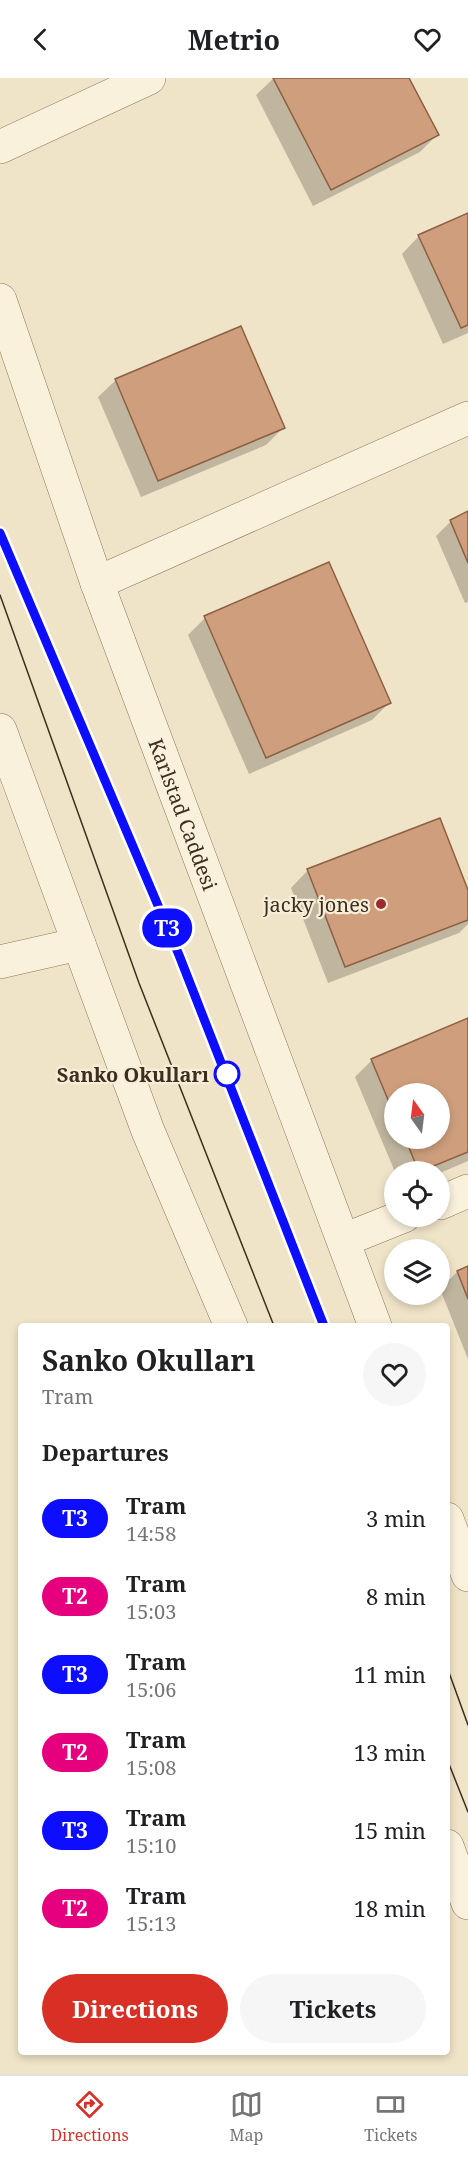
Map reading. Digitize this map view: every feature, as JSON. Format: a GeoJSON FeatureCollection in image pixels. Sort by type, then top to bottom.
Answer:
{"type":"FeatureCollection","features":[{"type":"Feature","properties":{"kind":"street"},"geometry":{"type":"LineString","coordinates":[[0,147],[149,78]]}},
{"type":"Feature","properties":{"kind":"street","name":"Karlstad Caddesi"},"geometry":{"type":"LineString","coordinates":[[0,300],[97,583],[374,1323]]}},
{"type":"Feature","properties":{"kind":"street"},"geometry":{"type":"LineString","coordinates":[[97,583],[468,417]]}},
{"type":"Feature","properties":{"kind":"street"},"geometry":{"type":"LineString","coordinates":[[0,730],[148,1131],[230,1323]]}},
{"type":"Feature","properties":{"kind":"street"},"geometry":{"type":"LineString","coordinates":[[0,962],[79,944]]}},
{"type":"Feature","properties":{"kind":"street"},"geometry":{"type":"LineString","coordinates":[[450,1199],[468,1191]]}},
{"type":"Feature","properties":{"kind":"street"},"geometry":{"type":"LineString","coordinates":[[344,1240],[384,1224]]}},
{"type":"Feature","properties":{"kind":"street"},"geometry":{"type":"LineString","coordinates":[[450,1527],[468,1575]]}},
{"type":"Feature","properties":{"kind":"street"},"geometry":{"type":"LineString","coordinates":[[450,1854],[468,1903]]}},
{"type":"Feature","properties":{"kind":"building"},"geometry":{"type":"Polygon","coordinates":[[[273,78],[409,78],[439,135],[331,190],[273,78]]]}},
{"type":"Feature","properties":{"kind":"building"},"geometry":{"type":"Polygon","coordinates":[[[468,213],[468,325],[461,328],[418,235],[468,213]]]}},
{"type":"Feature","properties":{"kind":"building"},"geometry":{"type":"Polygon","coordinates":[[[241,326],[285,428],[158,481],[115,379],[241,326]]]}},
{"type":"Feature","properties":{"kind":"building"},"geometry":{"type":"Polygon","coordinates":[[[468,511],[468,563],[450,520],[468,511]]]}},
{"type":"Feature","properties":{"kind":"building"},"geometry":{"type":"Polygon","coordinates":[[[329,562],[391,703],[266,758],[204,616],[329,562]]]}},
{"type":"Feature","properties":{"kind":"building"},"geometry":{"type":"Polygon","coordinates":[[[440,818],[468,890],[468,920],[345,967],[307,869],[440,818]]]}},
{"type":"Feature","properties":{"kind":"building"},"geometry":{"type":"Polygon","coordinates":[[[468,1018],[468,1152],[446,1161],[414,1161],[410,1149],[450,1149],[450,1083],[384,1083],[384,1090],[371,1059],[468,1018]]]}},
{"type":"Feature","properties":{"kind":"building"},"geometry":{"type":"Polygon","coordinates":[[[468,1266],[468,1299],[457,1271],[468,1266]]]}},
{"type":"Feature","properties":{"kind":"tram line"},"geometry":{"type":"LineString","coordinates":[[0,533],[179,955],[323,1323]]}},
{"type":"Feature","properties":{"kind":"tram line","name":"T3"},"geometry":{"type":"LineString","coordinates":[[0,533],[179,955],[307,1277],[323,1323]]}},
{"type":"Feature","properties":{"kind":"tram line"},"geometry":{"type":"LineString","coordinates":[[0,595],[139,983],[273,1323]]}},
{"type":"Feature","properties":{"kind":"tram line"},"geometry":{"type":"LineString","coordinates":[[450,1675],[468,1725]]}},
{"type":"Feature","properties":{"kind":"tram line"},"geometry":{"type":"LineString","coordinates":[[450,1767],[468,1812]]}},
{"type":"Feature","properties":{"kind":"place","name":"jacky jones"},"geometry":{"type":"Point","coordinates":[381,904]}},
{"type":"Feature","properties":{"kind":"place","name":"Sanko Okulları"},"geometry":{"type":"Point","coordinates":[227,1074]}}]}
